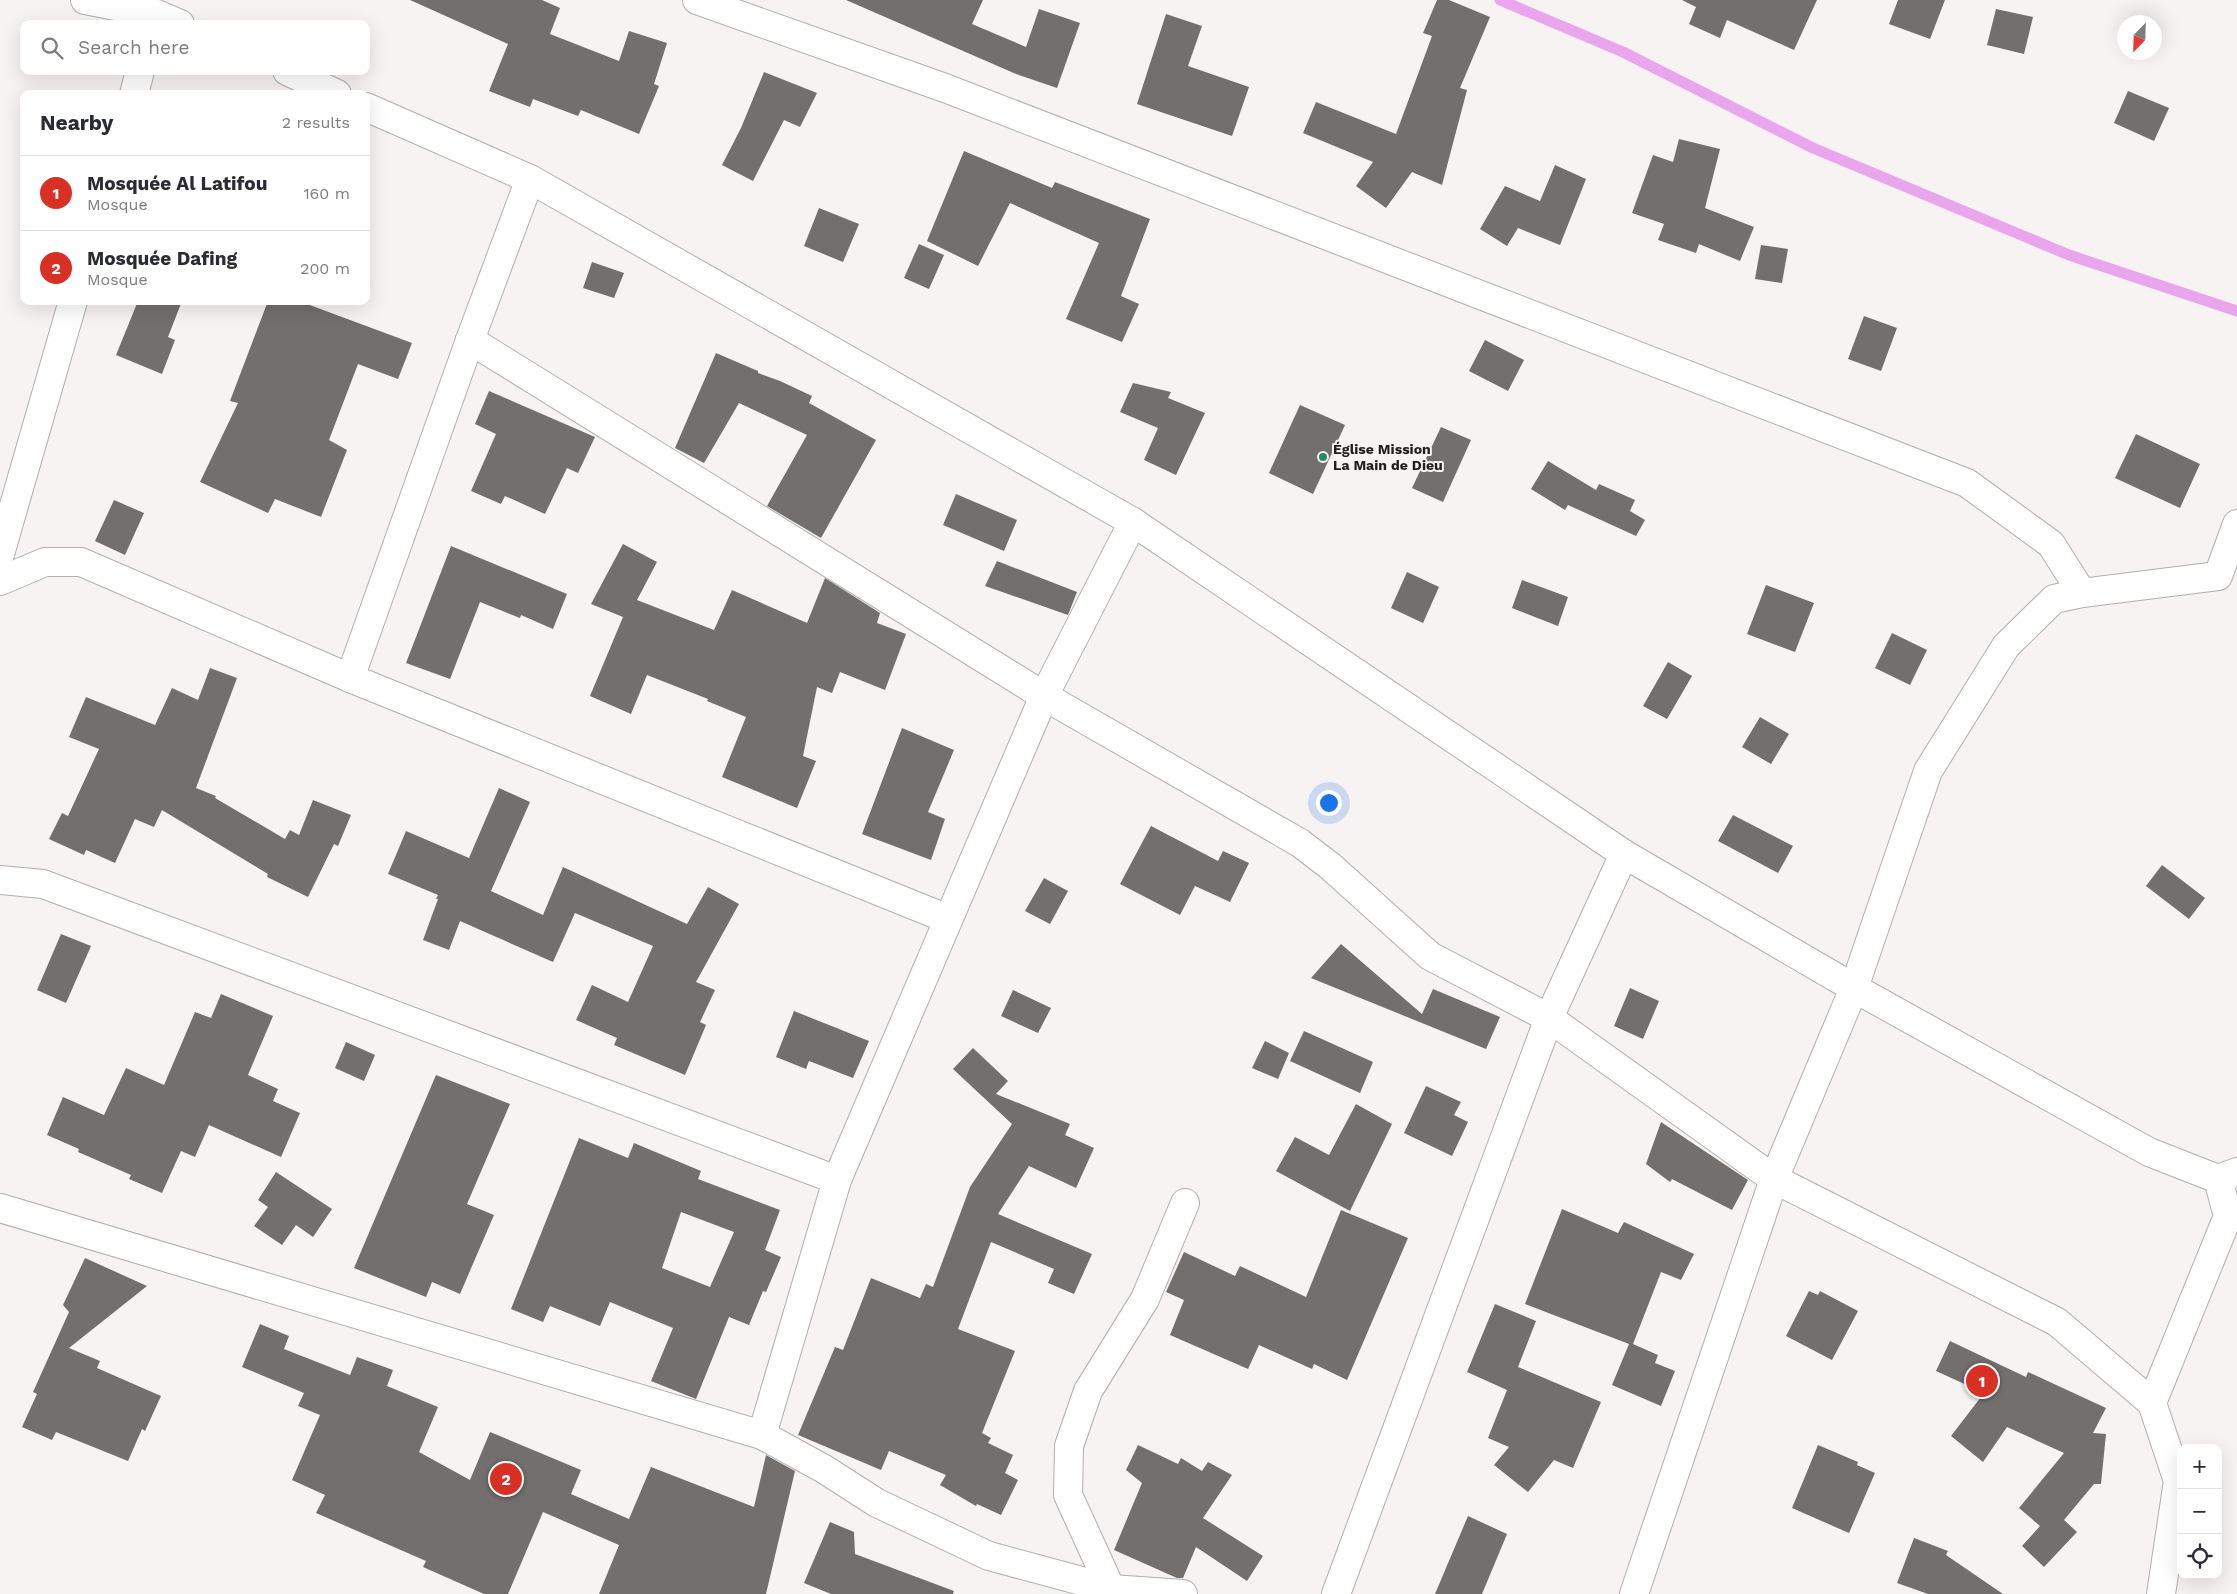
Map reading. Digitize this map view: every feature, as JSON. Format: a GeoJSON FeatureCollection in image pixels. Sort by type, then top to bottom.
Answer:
{"type":"FeatureCollection","features":[{"type":"Feature","properties":{"kind":"street"},"geometry":{"type":"LineString","coordinates":[[85,0],[163,15]]}},
{"type":"Feature","properties":{"kind":"street"},"geometry":{"type":"LineString","coordinates":[[697,0],[945,88],[1967,483],[2051,544],[2082,593]]}},
{"type":"Feature","properties":{"kind":"street"},"geometry":{"type":"LineString","coordinates":[[135,90],[139,75]]}},
{"type":"Feature","properties":{"kind":"street"},"geometry":{"type":"LineString","coordinates":[[296,75],[329,90]]}},
{"type":"Feature","properties":{"kind":"street"},"geometry":{"type":"LineString","coordinates":[[370,108],[530,179],[1133,522],[1624,854],[1854,988],[2149,1152],[2228,1175],[2228,1216],[2152,1403]]}},
{"type":"Feature","properties":{"kind":"street"},"geometry":{"type":"LineString","coordinates":[[350,678],[470,340],[530,179]]}},
{"type":"Feature","properties":{"kind":"street"},"geometry":{"type":"LineString","coordinates":[[0,554],[72,305]]}},
{"type":"Feature","properties":{"kind":"street"},"geometry":{"type":"LineString","coordinates":[[470,340],[1044,696],[1300,843],[1330,866],[1430,956],[1549,1018],[1774,1179],[2056,1322],[2152,1403],[2178,1481],[2161,1594]]}},
{"type":"Feature","properties":{"kind":"street"},"geometry":{"type":"LineString","coordinates":[[762,1435],[837,1180],[1044,696],[1133,522]]}},
{"type":"Feature","properties":{"kind":"street"},"geometry":{"type":"LineString","coordinates":[[1634,1594],[1774,1179],[1854,988],[1928,771],[2006,646],[2054,599],[2082,593],[2228,581],[2237,524]]}},
{"type":"Feature","properties":{"kind":"street"},"geometry":{"type":"LineString","coordinates":[[0,581],[45,562],[81,562],[350,678],[948,919]]}},
{"type":"Feature","properties":{"kind":"street"},"geometry":{"type":"LineString","coordinates":[[1336,1594],[1549,1018],[1624,854]]}},
{"type":"Feature","properties":{"kind":"street"},"geometry":{"type":"LineString","coordinates":[[0,880],[44,884],[837,1180]]}},
{"type":"Feature","properties":{"kind":"street"},"geometry":{"type":"LineString","coordinates":[[1111,1589],[1068,1495],[1069,1446],[1088,1392],[1145,1299],[1185,1203]]}},
{"type":"Feature","properties":{"kind":"street"},"geometry":{"type":"LineString","coordinates":[[0,1208],[762,1435],[824,1469],[877,1503],[989,1556],[1111,1589],[1183,1594]]}},
{"type":"Feature","properties":{"kind":"building"},"geometry":{"type":"Polygon","coordinates":[[[410,0],[542,0],[560,8],[550,34],[619,61],[629,31],[667,43],[654,84],[659,86],[639,134],[581,110],[578,116],[533,99],[530,107],[489,91],[508,44],[410,0]]]}},
{"type":"Feature","properties":{"kind":"building"},"geometry":{"type":"Polygon","coordinates":[[[846,0],[983,0],[972,24],[1026,47],[1039,9],[1080,23],[1057,88],[1016,74],[846,0]]]}},
{"type":"Feature","properties":{"kind":"building"},"geometry":{"type":"Polygon","coordinates":[[[1437,0],[1449,0],[1490,17],[1460,88],[1467,90],[1442,185],[1412,172],[1386,208],[1356,186],[1373,162],[1303,133],[1316,102],[1396,134],[1432,36],[1423,33],[1437,0]]]}},
{"type":"Feature","properties":{"kind":"building"},"geometry":{"type":"Polygon","coordinates":[[[1682,0],[1817,0],[1794,50],[1727,20],[1720,38],[1689,24],[1696,7],[1682,0]]]}},
{"type":"Feature","properties":{"kind":"building"},"geometry":{"type":"Polygon","coordinates":[[[1898,0],[1945,0],[1930,39],[1889,24],[1898,0]]]}},
{"type":"Feature","properties":{"kind":"building"},"geometry":{"type":"Polygon","coordinates":[[[1996,9],[2033,17],[2024,54],[1987,45],[1996,9]]]}},
{"type":"Feature","properties":{"kind":"building"},"geometry":{"type":"Polygon","coordinates":[[[1166,14],[1202,26],[1188,66],[1249,87],[1232,136],[1137,104],[1166,14]]]}},
{"type":"Feature","properties":{"kind":"building"},"geometry":{"type":"Polygon","coordinates":[[[764,72],[817,93],[800,127],[784,120],[753,181],[722,165],[741,128],[764,72]]]}},
{"type":"Feature","properties":{"kind":"building"},"geometry":{"type":"Polygon","coordinates":[[[2128,91],[2169,108],[2154,141],[2114,123],[2128,91]]]}},
{"type":"Feature","properties":{"kind":"building"},"geometry":{"type":"Polygon","coordinates":[[[1679,139],[1720,149],[1705,208],[1754,227],[1740,261],[1699,244],[1696,253],[1658,240],[1664,224],[1632,213],[1653,155],[1673,162],[1679,139]]]}},
{"type":"Feature","properties":{"kind":"building"},"geometry":{"type":"Polygon","coordinates":[[[964,151],[1052,188],[1055,182],[1150,219],[1121,296],[1139,304],[1122,342],[1066,319],[1099,243],[1010,203],[978,266],[927,241],[964,151]]]}},
{"type":"Feature","properties":{"kind":"building"},"geometry":{"type":"Polygon","coordinates":[[[1555,165],[1586,179],[1560,245],[1518,228],[1507,246],[1480,229],[1505,186],[1540,201],[1555,165]]]}},
{"type":"Feature","properties":{"kind":"building"},"geometry":{"type":"Polygon","coordinates":[[[819,208],[859,224],[843,262],[804,246],[819,208]]]}},
{"type":"Feature","properties":{"kind":"building"},"geometry":{"type":"Polygon","coordinates":[[[919,244],[944,255],[929,289],[904,278],[919,244]]]}},
{"type":"Feature","properties":{"kind":"building"},"geometry":{"type":"Polygon","coordinates":[[[1761,245],[1788,249],[1782,283],[1755,279],[1761,245]]]}},
{"type":"Feature","properties":{"kind":"building"},"geometry":{"type":"Polygon","coordinates":[[[592,262],[624,273],[614,298],[583,288],[592,262]]]}},
{"type":"Feature","properties":{"kind":"building"},"geometry":{"type":"Polygon","coordinates":[[[136,305],[180,305],[168,337],[175,340],[162,374],[116,355],[136,305]]]}},
{"type":"Feature","properties":{"kind":"building"},"geometry":{"type":"Polygon","coordinates":[[[266,305],[310,305],[412,343],[398,379],[358,364],[329,440],[347,450],[321,517],[275,499],[268,513],[200,482],[238,403],[230,401],[266,305]]]}},
{"type":"Feature","properties":{"kind":"building"},"geometry":{"type":"Polygon","coordinates":[[[1864,316],[1897,328],[1881,371],[1848,359],[1864,316]]]}},
{"type":"Feature","properties":{"kind":"building"},"geometry":{"type":"Polygon","coordinates":[[[1485,340],[1524,360],[1508,391],[1469,371],[1485,340]]]}},
{"type":"Feature","properties":{"kind":"building"},"geometry":{"type":"Polygon","coordinates":[[[716,353],[812,396],[809,403],[876,440],[821,538],[767,506],[807,435],[739,403],[704,463],[675,448],[716,353]]]}},
{"type":"Feature","properties":{"kind":"building"},"geometry":{"type":"Polygon","coordinates":[[[1133,383],[1171,392],[1168,398],[1205,413],[1176,475],[1144,460],[1158,428],[1120,412],[1133,383]]]}},
{"type":"Feature","properties":{"kind":"building"},"geometry":{"type":"Polygon","coordinates":[[[489,391],[595,437],[578,473],[567,468],[545,514],[505,496],[501,504],[471,491],[496,434],[475,424],[489,391]]]}},
{"type":"Feature","properties":{"kind":"building"},"geometry":{"type":"Polygon","coordinates":[[[1300,405],[1345,425],[1313,494],[1269,473],[1300,405]]]}},
{"type":"Feature","properties":{"kind":"building"},"geometry":{"type":"Polygon","coordinates":[[[1441,427],[1471,440],[1443,502],[1412,488],[1441,427]]]}},
{"type":"Feature","properties":{"kind":"building"},"geometry":{"type":"Polygon","coordinates":[[[2136,434],[2200,464],[2180,508],[2115,478],[2136,434]]]}},
{"type":"Feature","properties":{"kind":"building"},"geometry":{"type":"Polygon","coordinates":[[[1548,461],[1596,490],[1599,484],[1635,500],[1630,511],[1645,520],[1636,536],[1568,505],[1565,510],[1531,489],[1548,461]]]}},
{"type":"Feature","properties":{"kind":"building"},"geometry":{"type":"Polygon","coordinates":[[[956,494],[1017,520],[1004,551],[943,525],[956,494]]]}},
{"type":"Feature","properties":{"kind":"building"},"geometry":{"type":"Polygon","coordinates":[[[114,500],[144,513],[125,555],[95,541],[114,500]]]}},
{"type":"Feature","properties":{"kind":"building"},"geometry":{"type":"Polygon","coordinates":[[[623,544],[657,562],[637,600],[714,630],[732,590],[807,623],[825,578],[880,613],[877,623],[906,634],[885,690],[840,672],[832,693],[817,687],[803,756],[816,761],[797,808],[722,777],[746,717],[707,701],[708,699],[647,675],[631,714],[590,696],[623,617],[591,604],[623,544]]]}},
{"type":"Feature","properties":{"kind":"building"},"geometry":{"type":"Polygon","coordinates":[[[451,546],[567,594],[553,629],[521,615],[520,618],[480,602],[450,679],[406,663],[451,546]]]}},
{"type":"Feature","properties":{"kind":"building"},"geometry":{"type":"Polygon","coordinates":[[[997,561],[1077,592],[1068,615],[985,586],[997,561]]]}},
{"type":"Feature","properties":{"kind":"building"},"geometry":{"type":"Polygon","coordinates":[[[1407,572],[1439,587],[1423,623],[1391,608],[1407,572]]]}},
{"type":"Feature","properties":{"kind":"building"},"geometry":{"type":"Polygon","coordinates":[[[1522,580],[1568,597],[1558,626],[1512,608],[1522,580]]]}},
{"type":"Feature","properties":{"kind":"building"},"geometry":{"type":"Polygon","coordinates":[[[1766,585],[1814,603],[1795,652],[1747,634],[1766,585]]]}},
{"type":"Feature","properties":{"kind":"building"},"geometry":{"type":"Polygon","coordinates":[[[1892,633],[1927,650],[1910,685],[1875,668],[1892,633]]]}},
{"type":"Feature","properties":{"kind":"building"},"geometry":{"type":"Polygon","coordinates":[[[1668,662],[1692,676],[1667,719],[1643,706],[1668,662]]]}},
{"type":"Feature","properties":{"kind":"building"},"geometry":{"type":"Polygon","coordinates":[[[210,668],[237,678],[196,788],[216,796],[215,798],[285,839],[290,830],[299,835],[313,800],[351,815],[338,846],[334,844],[308,897],[267,877],[268,874],[162,810],[154,827],[135,819],[115,863],[86,850],[84,855],[49,839],[62,813],[68,816],[99,749],[69,737],[86,697],[155,725],[172,688],[198,700],[210,668]]]}},
{"type":"Feature","properties":{"kind":"building"},"geometry":{"type":"Polygon","coordinates":[[[1760,717],[1789,734],[1771,764],[1742,747],[1760,717]]]}},
{"type":"Feature","properties":{"kind":"building"},"geometry":{"type":"Polygon","coordinates":[[[902,728],[954,750],[928,812],[945,819],[931,860],[862,834],[902,728]]]}},
{"type":"Feature","properties":{"kind":"building"},"geometry":{"type":"Polygon","coordinates":[[[499,788],[530,802],[491,891],[543,915],[563,867],[687,924],[708,887],[739,904],[696,982],[715,990],[700,1022],[706,1025],[685,1075],[614,1045],[617,1038],[576,1020],[592,985],[628,1002],[653,946],[575,913],[553,962],[460,921],[449,950],[423,940],[438,895],[388,874],[406,831],[469,858],[499,788]]]}},
{"type":"Feature","properties":{"kind":"building"},"geometry":{"type":"Polygon","coordinates":[[[1733,815],[1793,846],[1778,873],[1718,841],[1733,815]]]}},
{"type":"Feature","properties":{"kind":"building"},"geometry":{"type":"Polygon","coordinates":[[[1151,826],[1218,861],[1223,851],[1249,863],[1230,902],[1195,886],[1180,915],[1120,884],[1151,826]]]}},
{"type":"Feature","properties":{"kind":"building"},"geometry":{"type":"Polygon","coordinates":[[[2162,865],[2205,898],[2189,919],[2146,886],[2162,865]]]}},
{"type":"Feature","properties":{"kind":"building"},"geometry":{"type":"Polygon","coordinates":[[[1044,878],[1068,891],[1050,924],[1025,911],[1044,878]]]}},
{"type":"Feature","properties":{"kind":"building"},"geometry":{"type":"Polygon","coordinates":[[[61,934],[91,946],[66,1003],[37,990],[61,934]]]}},
{"type":"Feature","properties":{"kind":"building"},"geometry":{"type":"Polygon","coordinates":[[[1341,944],[1422,1014],[1433,989],[1500,1017],[1486,1049],[1311,978],[1341,944]]]}},
{"type":"Feature","properties":{"kind":"building"},"geometry":{"type":"Polygon","coordinates":[[[1630,988],[1659,1001],[1643,1039],[1614,1026],[1630,988]]]}},
{"type":"Feature","properties":{"kind":"building"},"geometry":{"type":"Polygon","coordinates":[[[1013,990],[1051,1008],[1038,1033],[1001,1016],[1013,990]]]}},
{"type":"Feature","properties":{"kind":"building"},"geometry":{"type":"Polygon","coordinates":[[[221,994],[273,1016],[248,1075],[278,1089],[273,1101],[300,1113],[281,1157],[209,1125],[195,1157],[181,1151],[162,1193],[129,1179],[131,1175],[78,1152],[79,1149],[47,1135],[63,1097],[104,1115],[126,1068],[164,1085],[195,1012],[211,1018],[221,994]]]}},
{"type":"Feature","properties":{"kind":"building"},"geometry":{"type":"Polygon","coordinates":[[[794,1011],[869,1041],[853,1078],[809,1061],[806,1069],[776,1057],[794,1011]]]}},
{"type":"Feature","properties":{"kind":"building"},"geometry":{"type":"Polygon","coordinates":[[[1304,1031],[1373,1062],[1360,1093],[1290,1061],[1304,1031]]]}},
{"type":"Feature","properties":{"kind":"building"},"geometry":{"type":"Polygon","coordinates":[[[1265,1041],[1289,1053],[1278,1079],[1252,1068],[1265,1041]]]}},
{"type":"Feature","properties":{"kind":"building"},"geometry":{"type":"Polygon","coordinates":[[[346,1042],[375,1055],[364,1081],[335,1068],[346,1042]]]}},
{"type":"Feature","properties":{"kind":"building"},"geometry":{"type":"Polygon","coordinates":[[[973,1048],[1008,1081],[996,1094],[1070,1124],[1065,1135],[1094,1148],[1076,1188],[1029,1166],[998,1214],[1092,1254],[1074,1294],[1048,1283],[1054,1269],[991,1242],[958,1329],[1015,1351],[982,1433],[991,1438],[988,1443],[1013,1455],[1005,1473],[1018,1480],[1001,1515],[977,1504],[976,1506],[940,1485],[946,1475],[889,1451],[881,1470],[798,1435],[835,1347],[843,1350],[871,1278],[920,1298],[926,1284],[933,1287],[970,1187],[1012,1124],[953,1069],[973,1048]]]}},
{"type":"Feature","properties":{"kind":"building"},"geometry":{"type":"Polygon","coordinates":[[[436,1075],[510,1104],[467,1204],[494,1215],[460,1294],[432,1282],[426,1297],[354,1268],[436,1075]]]}},
{"type":"Feature","properties":{"kind":"building"},"geometry":{"type":"Polygon","coordinates":[[[1426,1086],[1461,1102],[1454,1115],[1468,1122],[1452,1156],[1404,1133],[1426,1086]]]}},
{"type":"Feature","properties":{"kind":"building"},"geometry":{"type":"Polygon","coordinates":[[[1356,1104],[1392,1124],[1350,1211],[1276,1171],[1295,1137],[1329,1155],[1356,1104]]]}},
{"type":"Feature","properties":{"kind":"building"},"geometry":{"type":"Polygon","coordinates":[[[1661,1122],[1748,1180],[1732,1210],[1672,1179],[1670,1182],[1646,1164],[1661,1122]]]}},
{"type":"Feature","properties":{"kind":"building"},"geometry":{"type":"Polygon","coordinates":[[[579,1138],[628,1158],[634,1143],[701,1171],[698,1179],[780,1210],[765,1250],[781,1257],[766,1292],[763,1291],[749,1325],[729,1317],[696,1399],[651,1381],[673,1328],[610,1302],[600,1326],[550,1306],[543,1322],[511,1309],[579,1138]],[[681,1212],[662,1268],[710,1287],[734,1232],[681,1212]]]}},
{"type":"Feature","properties":{"kind":"building"},"geometry":{"type":"Polygon","coordinates":[[[276,1172],[332,1209],[313,1237],[296,1225],[282,1245],[254,1226],[268,1207],[258,1200],[276,1172]]]}},
{"type":"Feature","properties":{"kind":"building"},"geometry":{"type":"Polygon","coordinates":[[[1562,1209],[1618,1233],[1624,1222],[1694,1254],[1681,1280],[1661,1272],[1633,1344],[1658,1355],[1655,1363],[1675,1371],[1661,1406],[1612,1385],[1629,1344],[1525,1304],[1562,1209]]]}},
{"type":"Feature","properties":{"kind":"building"},"geometry":{"type":"Polygon","coordinates":[[[1341,1210],[1408,1238],[1347,1380],[1314,1364],[1312,1369],[1259,1345],[1248,1369],[1170,1335],[1184,1300],[1166,1292],[1184,1252],[1235,1276],[1240,1266],[1306,1297],[1341,1210]]]}},
{"type":"Feature","properties":{"kind":"building"},"geometry":{"type":"Polygon","coordinates":[[[85,1258],[147,1286],[69,1348],[100,1361],[97,1368],[161,1396],[145,1431],[142,1429],[128,1461],[56,1432],[52,1440],[22,1427],[37,1394],[33,1392],[69,1312],[63,1305],[85,1258]]]}},
{"type":"Feature","properties":{"kind":"building"},"geometry":{"type":"Polygon","coordinates":[[[1809,1291],[1818,1295],[1820,1291],[1858,1311],[1832,1360],[1786,1336],[1809,1291]]]}},
{"type":"Feature","properties":{"kind":"building"},"geometry":{"type":"Polygon","coordinates":[[[1495,1304],[1536,1321],[1518,1367],[1601,1402],[1573,1468],[1554,1460],[1528,1492],[1494,1465],[1509,1447],[1488,1438],[1507,1390],[1467,1372],[1495,1304]]]}},
{"type":"Feature","properties":{"kind":"building"},"geometry":{"type":"Polygon","coordinates":[[[260,1324],[289,1336],[284,1349],[350,1375],[357,1357],[393,1370],[387,1386],[438,1407],[419,1452],[470,1480],[490,1432],[581,1470],[571,1494],[629,1519],[651,1467],[754,1507],[766,1455],[795,1471],[766,1594],[599,1594],[619,1545],[543,1512],[508,1594],[484,1594],[423,1567],[426,1561],[316,1513],[325,1495],[292,1480],[320,1415],[298,1406],[304,1393],[242,1367],[260,1324]]]}},
{"type":"Feature","properties":{"kind":"building"},"geometry":{"type":"Polygon","coordinates":[[[1950,1341],[2026,1377],[2028,1372],[2106,1408],[2093,1433],[2106,1434],[2101,1484],[2094,1484],[2064,1520],[2077,1532],[2044,1567],[2022,1546],[2040,1526],[2019,1508],[2064,1453],[2007,1427],[1983,1462],[1951,1436],[1984,1393],[1936,1371],[1950,1341]]]}},
{"type":"Feature","properties":{"kind":"building"},"geometry":{"type":"Polygon","coordinates":[[[1138,1445],[1178,1464],[1181,1458],[1202,1471],[1208,1462],[1232,1475],[1203,1518],[1263,1556],[1247,1581],[1196,1547],[1183,1578],[1177,1578],[1114,1550],[1142,1483],[1126,1470],[1138,1445]]]}},
{"type":"Feature","properties":{"kind":"building"},"geometry":{"type":"Polygon","coordinates":[[[1818,1445],[1858,1462],[1857,1465],[1875,1473],[1849,1533],[1792,1508],[1818,1445]]]}},
{"type":"Feature","properties":{"kind":"building"},"geometry":{"type":"Polygon","coordinates":[[[1468,1516],[1507,1534],[1482,1594],[1435,1594],[1468,1516]]]}},
{"type":"Feature","properties":{"kind":"building"},"geometry":{"type":"Polygon","coordinates":[[[830,1522],[854,1532],[855,1554],[954,1591],[953,1594],[831,1594],[804,1583],[830,1522]]]}},
{"type":"Feature","properties":{"kind":"building"},"geometry":{"type":"Polygon","coordinates":[[[1914,1538],[1948,1551],[1946,1555],[2003,1594],[1928,1594],[1897,1583],[1914,1538]]]}},
{"type":"Feature","properties":{"kind":"waterway"},"geometry":{"type":"LineString","coordinates":[[1500,0],[1623,52],[1813,148],[2069,255],[2237,311]]}},
{"type":"Feature","properties":{"kind":"place","name":"Église Mission La Main de Dieu"},"geometry":{"type":"Point","coordinates":[1323,457]}},
{"type":"Feature","properties":{"kind":"place","name":"Mosquée Al Latifou"},"geometry":{"type":"Point","coordinates":[1982,1381]}},
{"type":"Feature","properties":{"kind":"place","name":"Mosquée Dafing"},"geometry":{"type":"Point","coordinates":[506,1479]}}]}
